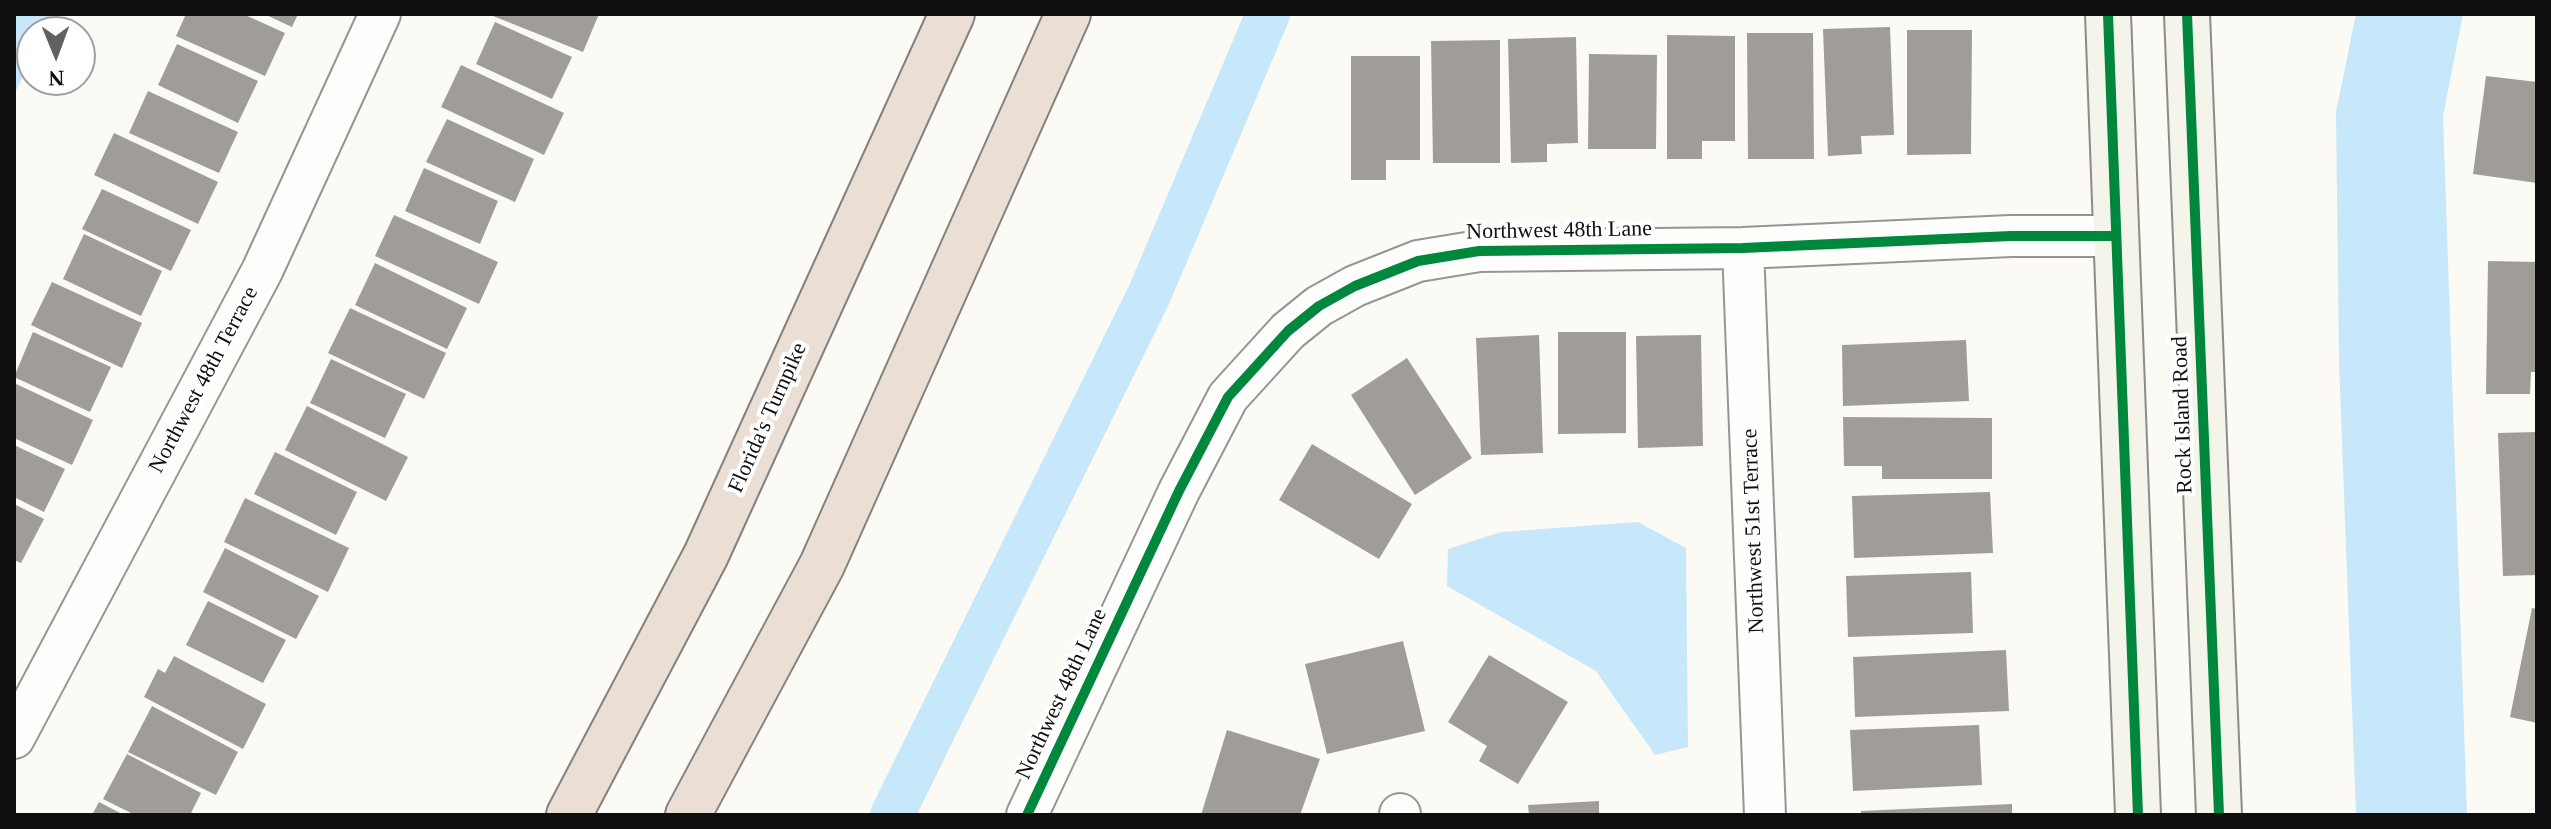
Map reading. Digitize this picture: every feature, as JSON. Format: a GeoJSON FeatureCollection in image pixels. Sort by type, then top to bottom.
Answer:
{"type":"FeatureCollection","features":[{"type":"Feature","properties":{"kind":"highway","name":"Florida's Turnpike"},"geometry":{"type":"LineString","coordinates":[[569,815],[706,555],[952,14]]}},
{"type":"Feature","properties":{"kind":"highway"},"geometry":{"type":"LineString","coordinates":[[688,815],[822,565],[1068,14]]}},
{"type":"Feature","properties":{"kind":"main road"},"geometry":{"type":"LineString","coordinates":[[2108,14],[2138,815]]}},
{"type":"Feature","properties":{"kind":"main road","name":"Rock Island Road"},"geometry":{"type":"LineString","coordinates":[[2187,14],[2219,815]]}},
{"type":"Feature","properties":{"kind":"street","name":"Northwest 48th Terrace"},"geometry":{"type":"LineString","coordinates":[[14,738],[262,271],[380,14]]}},
{"type":"Feature","properties":{"kind":"street","name":"Northwest 48th Lane"},"geometry":{"type":"LineString","coordinates":[[1027,815],[1179,491],[1228,397],[1288,331],[1319,306],[1389,270],[1450,254],[1743,248],[2011,236],[2116,236]]}},
{"type":"Feature","properties":{"kind":"street","name":"Northwest 51st Terrace"},"geometry":{"type":"LineString","coordinates":[[1743,248],[1765,815]]}},
{"type":"Feature","properties":{"kind":"water"},"geometry":{"type":"Polygon","coordinates":[[[14,14],[52,14],[16,16],[14,95],[14,14]]]}},
{"type":"Feature","properties":{"kind":"water"},"geometry":{"type":"Polygon","coordinates":[[[2356,14],[2463,14],[2443,116],[2467,815],[2356,815],[2339,362],[2336,112],[2356,14]]]}},
{"type":"Feature","properties":{"kind":"water"},"geometry":{"type":"Polygon","coordinates":[[[1638,522],[1686,548],[1688,747],[1655,755],[1596,671],[1447,586],[1448,549],[1501,532],[1638,522]]]}},
{"type":"Feature","properties":{"kind":"building"},"geometry":{"type":"Polygon","coordinates":[[[186,14],[243,14],[285,33],[265,76],[176,36],[186,14]]]}},
{"type":"Feature","properties":{"kind":"building"},"geometry":{"type":"Polygon","coordinates":[[[264,14],[298,14],[292,27],[264,14]]]}},
{"type":"Feature","properties":{"kind":"building"},"geometry":{"type":"Polygon","coordinates":[[[488,14],[599,14],[583,52],[488,14]]]}},
{"type":"Feature","properties":{"kind":"building"},"geometry":{"type":"Polygon","coordinates":[[[495,22],[572,57],[552,99],[476,64],[495,22]]]}},
{"type":"Feature","properties":{"kind":"building"},"geometry":{"type":"Polygon","coordinates":[[[1890,27],[1894,135],[1861,136],[1862,154],[1828,156],[1823,29],[1890,27]]]}},
{"type":"Feature","properties":{"kind":"building"},"geometry":{"type":"Polygon","coordinates":[[[1907,30],[1972,30],[1971,154],[1907,155],[1907,30]]]}},
{"type":"Feature","properties":{"kind":"building"},"geometry":{"type":"Polygon","coordinates":[[[1747,33],[1813,33],[1814,159],[1748,159],[1747,33]]]}},
{"type":"Feature","properties":{"kind":"building"},"geometry":{"type":"Polygon","coordinates":[[[1667,35],[1735,36],[1735,141],[1702,141],[1702,159],[1667,159],[1667,35]]]}},
{"type":"Feature","properties":{"kind":"building"},"geometry":{"type":"Polygon","coordinates":[[[1576,37],[1578,143],[1547,144],[1547,162],[1511,163],[1508,39],[1576,37]]]}},
{"type":"Feature","properties":{"kind":"building"},"geometry":{"type":"Polygon","coordinates":[[[1500,40],[1500,163],[1433,163],[1431,41],[1500,40]]]}},
{"type":"Feature","properties":{"kind":"building"},"geometry":{"type":"Polygon","coordinates":[[[177,44],[258,81],[238,123],[158,85],[177,44]]]}},
{"type":"Feature","properties":{"kind":"building"},"geometry":{"type":"Polygon","coordinates":[[[1589,54],[1657,55],[1656,149],[1588,149],[1589,54]]]}},
{"type":"Feature","properties":{"kind":"building"},"geometry":{"type":"Polygon","coordinates":[[[1351,56],[1420,56],[1420,160],[1386,160],[1386,180],[1351,180],[1351,56]]]}},
{"type":"Feature","properties":{"kind":"building"},"geometry":{"type":"Polygon","coordinates":[[[461,65],[564,113],[544,155],[441,107],[461,65]]]}},
{"type":"Feature","properties":{"kind":"building"},"geometry":{"type":"Polygon","coordinates":[[[2486,76],[2537,82],[2537,183],[2473,174],[2486,76]]]}},
{"type":"Feature","properties":{"kind":"building"},"geometry":{"type":"Polygon","coordinates":[[[148,91],[238,132],[219,173],[129,133],[148,91]]]}},
{"type":"Feature","properties":{"kind":"building"},"geometry":{"type":"Polygon","coordinates":[[[447,119],[534,159],[515,202],[426,162],[447,119]]]}},
{"type":"Feature","properties":{"kind":"building"},"geometry":{"type":"Polygon","coordinates":[[[114,133],[218,182],[198,224],[94,175],[114,133]]]}},
{"type":"Feature","properties":{"kind":"building"},"geometry":{"type":"Polygon","coordinates":[[[424,168],[498,201],[480,244],[405,211],[424,168]]]}},
{"type":"Feature","properties":{"kind":"building"},"geometry":{"type":"Polygon","coordinates":[[[102,189],[191,230],[171,271],[82,229],[102,189]]]}},
{"type":"Feature","properties":{"kind":"building"},"geometry":{"type":"Polygon","coordinates":[[[394,215],[498,262],[479,304],[375,256],[394,215]]]}},
{"type":"Feature","properties":{"kind":"building"},"geometry":{"type":"Polygon","coordinates":[[[84,234],[162,271],[141,316],[63,279],[84,234]]]}},
{"type":"Feature","properties":{"kind":"building"},"geometry":{"type":"Polygon","coordinates":[[[2488,261],[2537,262],[2537,372],[2531,372],[2530,394],[2486,394],[2488,261]]]}},
{"type":"Feature","properties":{"kind":"building"},"geometry":{"type":"Polygon","coordinates":[[[375,263],[467,308],[447,349],[355,305],[375,263]]]}},
{"type":"Feature","properties":{"kind":"building"},"geometry":{"type":"Polygon","coordinates":[[[52,282],[142,323],[122,368],[31,325],[52,282]]]}},
{"type":"Feature","properties":{"kind":"building"},"geometry":{"type":"Polygon","coordinates":[[[350,308],[446,353],[424,399],[328,353],[350,308]]]}},
{"type":"Feature","properties":{"kind":"building"},"geometry":{"type":"Polygon","coordinates":[[[33,332],[111,367],[90,412],[14,377],[33,332]]]}},
{"type":"Feature","properties":{"kind":"building"},"geometry":{"type":"Polygon","coordinates":[[[1558,332],[1626,332],[1626,433],[1558,434],[1558,332]]]}},
{"type":"Feature","properties":{"kind":"building"},"geometry":{"type":"Polygon","coordinates":[[[1539,335],[1543,453],[1481,455],[1476,338],[1539,335]]]}},
{"type":"Feature","properties":{"kind":"building"},"geometry":{"type":"Polygon","coordinates":[[[1701,335],[1703,446],[1638,448],[1636,336],[1701,335]]]}},
{"type":"Feature","properties":{"kind":"building"},"geometry":{"type":"Polygon","coordinates":[[[1966,340],[1969,401],[1843,406],[1842,345],[1966,340]]]}},
{"type":"Feature","properties":{"kind":"building"},"geometry":{"type":"Polygon","coordinates":[[[1407,358],[1472,458],[1415,495],[1351,395],[1407,358]]]}},
{"type":"Feature","properties":{"kind":"building"},"geometry":{"type":"Polygon","coordinates":[[[331,359],[406,394],[385,438],[310,403],[331,359]]]}},
{"type":"Feature","properties":{"kind":"building"},"geometry":{"type":"Polygon","coordinates":[[[14,383],[93,420],[72,465],[14,438],[14,383]]]}},
{"type":"Feature","properties":{"kind":"building"},"geometry":{"type":"Polygon","coordinates":[[[307,406],[408,457],[386,501],[285,450],[307,406]]]}},
{"type":"Feature","properties":{"kind":"building"},"geometry":{"type":"Polygon","coordinates":[[[1843,417],[1992,418],[1992,479],[1882,479],[1882,466],[1844,466],[1843,417]]]}},
{"type":"Feature","properties":{"kind":"building"},"geometry":{"type":"Polygon","coordinates":[[[2537,432],[2537,575],[2503,576],[2498,433],[2537,432]]]}},
{"type":"Feature","properties":{"kind":"building"},"geometry":{"type":"Polygon","coordinates":[[[1312,444],[1412,504],[1379,559],[1279,500],[1312,444]]]}},
{"type":"Feature","properties":{"kind":"building"},"geometry":{"type":"Polygon","coordinates":[[[14,445],[65,469],[44,512],[14,497],[14,445]]]}},
{"type":"Feature","properties":{"kind":"building"},"geometry":{"type":"Polygon","coordinates":[[[275,452],[357,492],[336,535],[254,494],[275,452]]]}},
{"type":"Feature","properties":{"kind":"building"},"geometry":{"type":"Polygon","coordinates":[[[1990,492],[1993,553],[1854,558],[1852,496],[1990,492]]]}},
{"type":"Feature","properties":{"kind":"building"},"geometry":{"type":"Polygon","coordinates":[[[245,498],[349,548],[328,592],[224,542],[245,498]]]}},
{"type":"Feature","properties":{"kind":"building"},"geometry":{"type":"Polygon","coordinates":[[[14,504],[44,519],[21,563],[14,560],[14,504]]]}},
{"type":"Feature","properties":{"kind":"building"},"geometry":{"type":"Polygon","coordinates":[[[225,548],[319,596],[296,639],[203,592],[225,548]]]}},
{"type":"Feature","properties":{"kind":"building"},"geometry":{"type":"Polygon","coordinates":[[[1971,572],[1973,633],[1848,637],[1846,576],[1971,572]]]}},
{"type":"Feature","properties":{"kind":"building"},"geometry":{"type":"Polygon","coordinates":[[[208,601],[286,640],[263,683],[186,645],[208,601]]]}},
{"type":"Feature","properties":{"kind":"building"},"geometry":{"type":"Polygon","coordinates":[[[2532,608],[2537,609],[2537,723],[2510,717],[2532,608]]]}},
{"type":"Feature","properties":{"kind":"building"},"geometry":{"type":"Polygon","coordinates":[[[1403,641],[1425,731],[1327,754],[1305,664],[1403,641]]]}},
{"type":"Feature","properties":{"kind":"building"},"geometry":{"type":"Polygon","coordinates":[[[2006,650],[2009,711],[1855,717],[1853,657],[2006,650]]]}},
{"type":"Feature","properties":{"kind":"building"},"geometry":{"type":"Polygon","coordinates":[[[1489,655],[1568,702],[1518,784],[1479,761],[1487,746],[1448,722],[1489,655]]]}},
{"type":"Feature","properties":{"kind":"building"},"geometry":{"type":"Polygon","coordinates":[[[174,656],[266,704],[243,749],[144,697],[158,669],[165,673],[174,656]]]}},
{"type":"Feature","properties":{"kind":"building"},"geometry":{"type":"Polygon","coordinates":[[[152,706],[238,752],[216,795],[128,752],[152,706]]]}},
{"type":"Feature","properties":{"kind":"building"},"geometry":{"type":"Polygon","coordinates":[[[1979,725],[1982,785],[1853,791],[1850,730],[1979,725]]]}},
{"type":"Feature","properties":{"kind":"building"},"geometry":{"type":"Polygon","coordinates":[[[1227,730],[1320,759],[1300,815],[1201,815],[1227,730]]]}},
{"type":"Feature","properties":{"kind":"building"},"geometry":{"type":"Polygon","coordinates":[[[127,754],[201,793],[190,815],[135,815],[103,799],[127,754]]]}},
{"type":"Feature","properties":{"kind":"building"},"geometry":{"type":"Polygon","coordinates":[[[1599,801],[1599,815],[1529,815],[1528,805],[1599,801]]]}},
{"type":"Feature","properties":{"kind":"building"},"geometry":{"type":"Polygon","coordinates":[[[99,802],[124,815],[92,815],[99,802]]]}},
{"type":"Feature","properties":{"kind":"building"},"geometry":{"type":"Polygon","coordinates":[[[2012,804],[2012,815],[1861,815],[1861,811],[2012,804]]]}},
{"type":"Feature","properties":{"kind":"waterway"},"geometry":{"type":"LineString","coordinates":[[892,815],[1149,295],[1268,14]]}},
{"type":"Feature","properties":{"kind":"cycle path"},"geometry":{"type":"LineString","coordinates":[[2108,14],[2138,815]]}},
{"type":"Feature","properties":{"kind":"cycle path"},"geometry":{"type":"LineString","coordinates":[[2187,14],[2219,815]]}},
{"type":"Feature","properties":{"kind":"cycle path"},"geometry":{"type":"LineString","coordinates":[[1027,815],[1179,491],[1228,397],[1288,331],[1319,306],[1355,286],[1418,261],[1479,251],[1743,248],[2011,236],[2116,236]]}}]}
